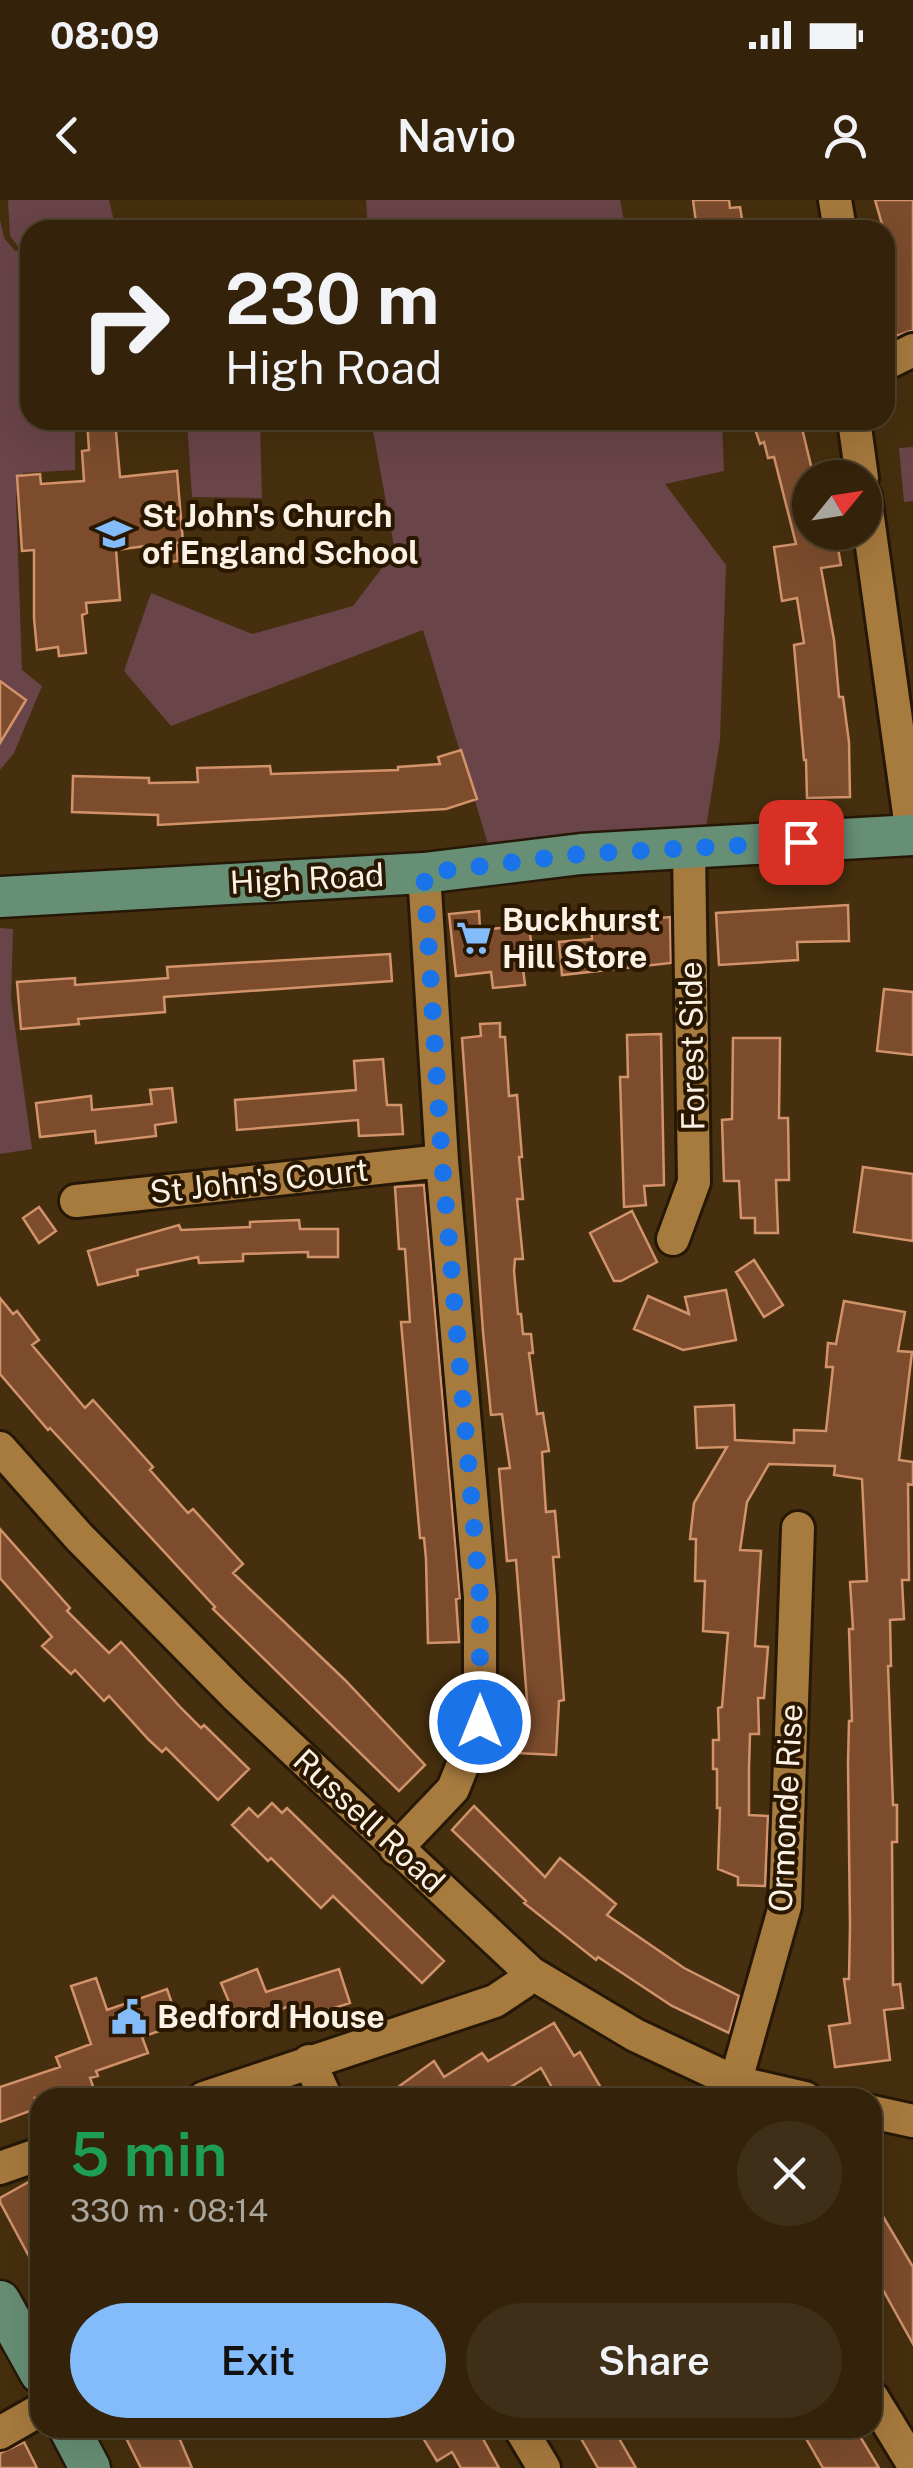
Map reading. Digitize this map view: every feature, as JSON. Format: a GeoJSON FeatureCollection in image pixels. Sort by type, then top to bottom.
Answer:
{"type":"FeatureCollection","features":[{"type":"Feature","properties":{"kind":"main road","name":"High Road"},"geometry":{"type":"LineString","coordinates":[[0,897],[424,873],[581,854],[912,835]]}},
{"type":"Feature","properties":{"kind":"main road"},"geometry":{"type":"LineString","coordinates":[[0,2301],[30,2355]]}},
{"type":"Feature","properties":{"kind":"main road"},"geometry":{"type":"LineString","coordinates":[[74,2438],[90,2468]]}},
{"type":"Feature","properties":{"kind":"street"},"geometry":{"type":"LineString","coordinates":[[855,430],[860,460]]}},
{"type":"Feature","properties":{"kind":"street"},"geometry":{"type":"LineString","coordinates":[[872,550],[912,835]]}},
{"type":"Feature","properties":{"kind":"street","name":"Forest Side"},"geometry":{"type":"LineString","coordinates":[[674,1239],[694,1182],[689,850]]}},
{"type":"Feature","properties":{"kind":"street"},"geometry":{"type":"LineString","coordinates":[[396,1849],[453,1789],[480,1722],[480,1597],[442,1161],[424,873]]}},
{"type":"Feature","properties":{"kind":"street","name":"St John's Court"},"geometry":{"type":"LineString","coordinates":[[76,1201],[442,1161]]}},
{"type":"Feature","properties":{"kind":"street","name":"Russell Road"},"geometry":{"type":"LineString","coordinates":[[0,1448],[79,1537],[209,1668],[530,1973],[729,2088]]}},
{"type":"Feature","properties":{"kind":"street","name":"Ormonde Rise"},"geometry":{"type":"LineString","coordinates":[[734,2088],[785,1906],[798,1528]]}},
{"type":"Feature","properties":{"kind":"street"},"geometry":{"type":"LineString","coordinates":[[232,2088],[496,2001],[530,1973]]}},
{"type":"Feature","properties":{"kind":"street"},"geometry":{"type":"LineString","coordinates":[[308,2061],[321,2088]]}},
{"type":"Feature","properties":{"kind":"street"},"geometry":{"type":"LineString","coordinates":[[882,2114],[913,2121]]}},
{"type":"Feature","properties":{"kind":"street"},"geometry":{"type":"LineString","coordinates":[[0,2168],[30,2158]]}},
{"type":"Feature","properties":{"kind":"street"},"geometry":{"type":"LineString","coordinates":[[882,2413],[913,2464]]}},
{"type":"Feature","properties":{"kind":"street"},"geometry":{"type":"LineString","coordinates":[[0,2433],[30,2416]]}},
{"type":"Feature","properties":{"kind":"street"},"geometry":{"type":"LineString","coordinates":[[526,2438],[544,2468]]}},
{"type":"Feature","properties":{"kind":"shaded area"},"geometry":{"type":"Polygon","coordinates":[[[8,200],[109,200],[114,220],[20,220],[20,249],[10,236],[8,200]]]}},
{"type":"Feature","properties":{"kind":"shaded area"},"geometry":{"type":"Polygon","coordinates":[[[366,200],[620,200],[624,220],[367,220],[366,200]]]}},
{"type":"Feature","properties":{"kind":"shaded area"},"geometry":{"type":"Polygon","coordinates":[[[0,220],[4,238],[15,251],[20,250],[20,430],[75,430],[75,470],[23,473],[16,497],[22,670],[42,686],[14,753],[0,770],[0,220]]]}},
{"type":"Feature","properties":{"kind":"shaded area"},"geometry":{"type":"Polygon","coordinates":[[[188,430],[260,430],[262,498],[192,497],[188,430]]]}},
{"type":"Feature","properties":{"kind":"shaded area"},"geometry":{"type":"Polygon","coordinates":[[[373,430],[722,430],[724,471],[665,484],[726,565],[720,740],[705,834],[598,835],[488,844],[423,630],[171,726],[124,671],[151,593],[252,634],[353,606],[395,551],[373,430]]]}},
{"type":"Feature","properties":{"kind":"shaded area"},"geometry":{"type":"Polygon","coordinates":[[[913,447],[913,501],[904,502],[899,448],[913,447]]]}},
{"type":"Feature","properties":{"kind":"shaded area"},"geometry":{"type":"Polygon","coordinates":[[[0,928],[13,929],[11,999],[32,1149],[0,1154],[0,928]]]}},
{"type":"Feature","properties":{"kind":"building"},"geometry":{"type":"Polygon","coordinates":[[[693,200],[729,200],[730,208],[740,207],[742,220],[696,220],[693,200]]]}},
{"type":"Feature","properties":{"kind":"building"},"geometry":{"type":"Polygon","coordinates":[[[875,200],[913,200],[913,330],[897,336],[895,220],[881,220],[875,200]]]}},
{"type":"Feature","properties":{"kind":"building"},"geometry":{"type":"Polygon","coordinates":[[[88,430],[116,430],[120,477],[177,471],[183,542],[176,543],[178,561],[155,563],[153,545],[116,550],[120,600],[86,603],[87,613],[82,615],[86,653],[59,656],[58,647],[37,650],[34,550],[22,551],[17,476],[40,474],[41,484],[84,481],[82,451],[89,450],[88,430]]]}},
{"type":"Feature","properties":{"kind":"building"},"geometry":{"type":"Polygon","coordinates":[[[755,430],[802,430],[810,460],[792,460],[792,528],[774,457],[768,458],[764,442],[760,444],[755,430]]]}},
{"type":"Feature","properties":{"kind":"building"},"geometry":{"type":"Polygon","coordinates":[[[792,545],[792,550],[838,550],[841,565],[821,568],[849,742],[850,797],[807,798],[794,645],[804,643],[797,598],[782,601],[774,547],[792,545]]]}},
{"type":"Feature","properties":{"kind":"building"},"geometry":{"type":"Polygon","coordinates":[[[0,681],[26,700],[0,743],[0,681]]]}},
{"type":"Feature","properties":{"kind":"building"},"geometry":{"type":"Polygon","coordinates":[[[461,750],[477,799],[446,809],[158,825],[158,815],[72,812],[73,776],[149,778],[149,783],[198,782],[197,768],[270,766],[271,774],[398,770],[440,764],[438,757],[461,750]]]}},
{"type":"Feature","properties":{"kind":"building"},"geometry":{"type":"Polygon","coordinates":[[[848,905],[849,941],[797,942],[798,960],[719,965],[716,913],[848,905]]]}},
{"type":"Feature","properties":{"kind":"building"},"geometry":{"type":"Polygon","coordinates":[[[479,911],[480,930],[529,925],[533,958],[522,960],[525,985],[493,988],[491,972],[456,976],[449,914],[479,911]]]}},
{"type":"Feature","properties":{"kind":"building"},"geometry":{"type":"Polygon","coordinates":[[[670,917],[671,963],[562,975],[559,942],[592,939],[591,924],[670,917]]]}},
{"type":"Feature","properties":{"kind":"building"},"geometry":{"type":"Polygon","coordinates":[[[390,954],[392,981],[164,997],[165,1012],[78,1019],[79,1024],[21,1029],[17,982],[75,978],[75,985],[168,978],[167,967],[390,954]]]}},
{"type":"Feature","properties":{"kind":"building"},"geometry":{"type":"Polygon","coordinates":[[[884,989],[913,992],[913,1055],[877,1051],[884,989]]]}},
{"type":"Feature","properties":{"kind":"building"},"geometry":{"type":"Polygon","coordinates":[[[500,1023],[500,1037],[505,1037],[509,1096],[517,1095],[522,1157],[523,1199],[517,1199],[523,1259],[515,1259],[514,1271],[518,1314],[523,1334],[531,1334],[533,1353],[529,1353],[537,1414],[543,1413],[549,1451],[542,1452],[546,1512],[555,1511],[559,1557],[553,1557],[564,1700],[559,1701],[556,1755],[517,1753],[520,1713],[528,1713],[516,1560],[507,1561],[499,1469],[510,1468],[502,1414],[491,1415],[483,1332],[462,1038],[481,1036],[480,1024],[500,1023]]]}},
{"type":"Feature","properties":{"kind":"building"},"geometry":{"type":"Polygon","coordinates":[[[661,1034],[664,1185],[644,1186],[646,1205],[624,1207],[620,1077],[628,1077],[627,1035],[661,1034]]]}},
{"type":"Feature","properties":{"kind":"building"},"geometry":{"type":"Polygon","coordinates":[[[733,1038],[780,1038],[779,1118],[788,1118],[789,1180],[776,1180],[778,1233],[755,1233],[755,1218],[741,1218],[739,1181],[724,1181],[722,1120],[732,1119],[733,1038]]]}},
{"type":"Feature","properties":{"kind":"building"},"geometry":{"type":"Polygon","coordinates":[[[383,1059],[387,1105],[401,1105],[403,1134],[359,1136],[358,1120],[237,1130],[235,1100],[356,1090],[354,1061],[383,1059]]]}},
{"type":"Feature","properties":{"kind":"building"},"geometry":{"type":"Polygon","coordinates":[[[172,1088],[176,1122],[155,1125],[156,1136],[96,1143],[95,1131],[40,1137],[36,1103],[91,1096],[92,1110],[152,1104],[150,1090],[172,1088]]]}},
{"type":"Feature","properties":{"kind":"building"},"geometry":{"type":"Polygon","coordinates":[[[863,1167],[913,1174],[913,1241],[854,1232],[863,1167]]]}},
{"type":"Feature","properties":{"kind":"building"},"geometry":{"type":"Polygon","coordinates":[[[424,1185],[460,1598],[456,1599],[459,1642],[428,1643],[426,1559],[424,1538],[420,1538],[401,1322],[410,1322],[405,1249],[399,1249],[395,1187],[424,1185]]]}},
{"type":"Feature","properties":{"kind":"building"},"geometry":{"type":"Polygon","coordinates":[[[39,1207],[56,1231],[39,1243],[23,1218],[39,1207]]]}},
{"type":"Feature","properties":{"kind":"building"},"geometry":{"type":"Polygon","coordinates":[[[632,1211],[657,1262],[614,1281],[590,1233],[632,1211]]]}},
{"type":"Feature","properties":{"kind":"building"},"geometry":{"type":"Polygon","coordinates":[[[299,1220],[300,1229],[338,1229],[338,1257],[308,1257],[308,1252],[243,1254],[243,1261],[199,1263],[198,1257],[137,1270],[138,1275],[98,1285],[88,1251],[179,1225],[181,1230],[299,1220]]]}},
{"type":"Feature","properties":{"kind":"building"},"geometry":{"type":"Polygon","coordinates":[[[754,1260],[783,1305],[764,1317],[736,1272],[754,1260]]]}},
{"type":"Feature","properties":{"kind":"building"},"geometry":{"type":"Polygon","coordinates":[[[726,1290],[736,1340],[683,1350],[634,1329],[648,1296],[689,1314],[685,1297],[726,1290]]]}},
{"type":"Feature","properties":{"kind":"building"},"geometry":{"type":"Polygon","coordinates":[[[0,1298],[13,1314],[17,1311],[39,1340],[32,1345],[85,1408],[93,1400],[188,1513],[193,1509],[243,1564],[233,1573],[345,1680],[425,1765],[399,1791],[213,1609],[0,1374],[0,1298]]]}},
{"type":"Feature","properties":{"kind":"building"},"geometry":{"type":"Polygon","coordinates":[[[844,1301],[905,1312],[898,1351],[912,1352],[899,1460],[913,1462],[913,1485],[908,1484],[909,1580],[902,1580],[904,1619],[890,1620],[888,1666],[893,1805],[897,1805],[897,1842],[892,1842],[893,1985],[900,1984],[903,2008],[884,2010],[890,2060],[835,2067],[829,2026],[850,2023],[844,1979],[849,1979],[850,1926],[850,1582],[867,1581],[862,1479],[834,1475],[835,1466],[769,1464],[747,1502],[740,1550],[761,1551],[755,1646],[768,1647],[764,1698],[758,1698],[759,1734],[750,1734],[749,1768],[749,1815],[768,1816],[765,1886],[738,1885],[738,1877],[718,1869],[720,1808],[713,1740],[719,1740],[718,1708],[722,1707],[728,1633],[703,1631],[705,1581],[695,1581],[696,1539],[690,1539],[694,1503],[727,1447],[697,1448],[695,1407],[734,1405],[735,1440],[794,1443],[794,1430],[826,1431],[833,1367],[826,1367],[828,1343],[836,1344],[844,1301]]]}},
{"type":"Feature","properties":{"kind":"building"},"geometry":{"type":"Polygon","coordinates":[[[0,1529],[70,1608],[67,1611],[109,1653],[121,1642],[201,1728],[204,1725],[249,1769],[218,1800],[166,1748],[162,1752],[149,1740],[109,1696],[104,1701],[75,1670],[71,1674],[42,1646],[52,1637],[0,1578],[0,1529]]]}},
{"type":"Feature","properties":{"kind":"building"},"geometry":{"type":"Polygon","coordinates":[[[272,1803],[282,1813],[287,1808],[444,1961],[422,1983],[333,1896],[321,1908],[232,1825],[249,1808],[258,1817],[272,1803]]]}},
{"type":"Feature","properties":{"kind":"building"},"geometry":{"type":"Polygon","coordinates":[[[474,1806],[545,1877],[560,1858],[616,1904],[607,1915],[684,1968],[739,1996],[729,2033],[672,2006],[598,1957],[596,1960],[524,1903],[452,1830],[474,1806]]]}},
{"type":"Feature","properties":{"kind":"building"},"geometry":{"type":"Polygon","coordinates":[[[257,1969],[266,1992],[339,1969],[350,2003],[294,2021],[289,2006],[256,2020],[251,2009],[235,2016],[221,1983],[257,1969]]]}},
{"type":"Feature","properties":{"kind":"building","name":"Bedford House"},"geometry":{"type":"Polygon","coordinates":[[[96,1978],[107,2010],[167,1989],[179,2024],[142,2037],[148,2053],[96,2071],[98,2076],[90,2078],[94,2088],[30,2088],[30,2111],[0,2122],[0,2087],[60,2067],[56,2057],[91,2044],[71,1986],[96,1978]]]}},
{"type":"Feature","properties":{"kind":"building"},"geometry":{"type":"Polygon","coordinates":[[[554,2023],[574,2056],[580,2052],[601,2088],[552,2088],[541,2068],[509,2088],[397,2088],[434,2061],[444,2077],[482,2053],[488,2061],[554,2023]]]}},
{"type":"Feature","properties":{"kind":"building"},"geometry":{"type":"Polygon","coordinates":[[[30,2181],[30,2258],[0,2202],[0,2198],[30,2181]]]}},
{"type":"Feature","properties":{"kind":"building"},"geometry":{"type":"Polygon","coordinates":[[[882,2215],[913,2267],[913,2344],[882,2288],[882,2215]]]}},
{"type":"Feature","properties":{"kind":"building"},"geometry":{"type":"Polygon","coordinates":[[[126,2438],[179,2438],[192,2468],[141,2468],[126,2438]]]}},
{"type":"Feature","properties":{"kind":"building"},"geometry":{"type":"Polygon","coordinates":[[[423,2438],[482,2438],[499,2468],[461,2468],[452,2452],[437,2461],[423,2438]]]}},
{"type":"Feature","properties":{"kind":"building"},"geometry":{"type":"Polygon","coordinates":[[[581,2438],[619,2438],[636,2468],[598,2468],[581,2438]]]}},
{"type":"Feature","properties":{"kind":"building"},"geometry":{"type":"Polygon","coordinates":[[[806,2438],[861,2438],[879,2468],[823,2468],[806,2438]]]}},
{"type":"Feature","properties":{"kind":"building"},"geometry":{"type":"Polygon","coordinates":[[[24,2442],[37,2468],[0,2468],[0,2453],[24,2442]]]}},
{"type":"Feature","properties":{"kind":"place","name":"St John's Church of England School"},"geometry":{"type":"Point","coordinates":[114,534]}},
{"type":"Feature","properties":{"kind":"place","name":"Buckhurst Hill Store"},"geometry":{"type":"Point","coordinates":[474,938]}},
{"type":"Feature","properties":{"kind":"place","name":"Bedford House"},"geometry":{"type":"Point","coordinates":[129,2017]}},
{"type":"Feature","properties":{"kind":"route"},"geometry":{"type":"LineString","coordinates":[[480,1722],[480,1597],[442,1161],[424,873],[581,854],[801,842]]}}]}
